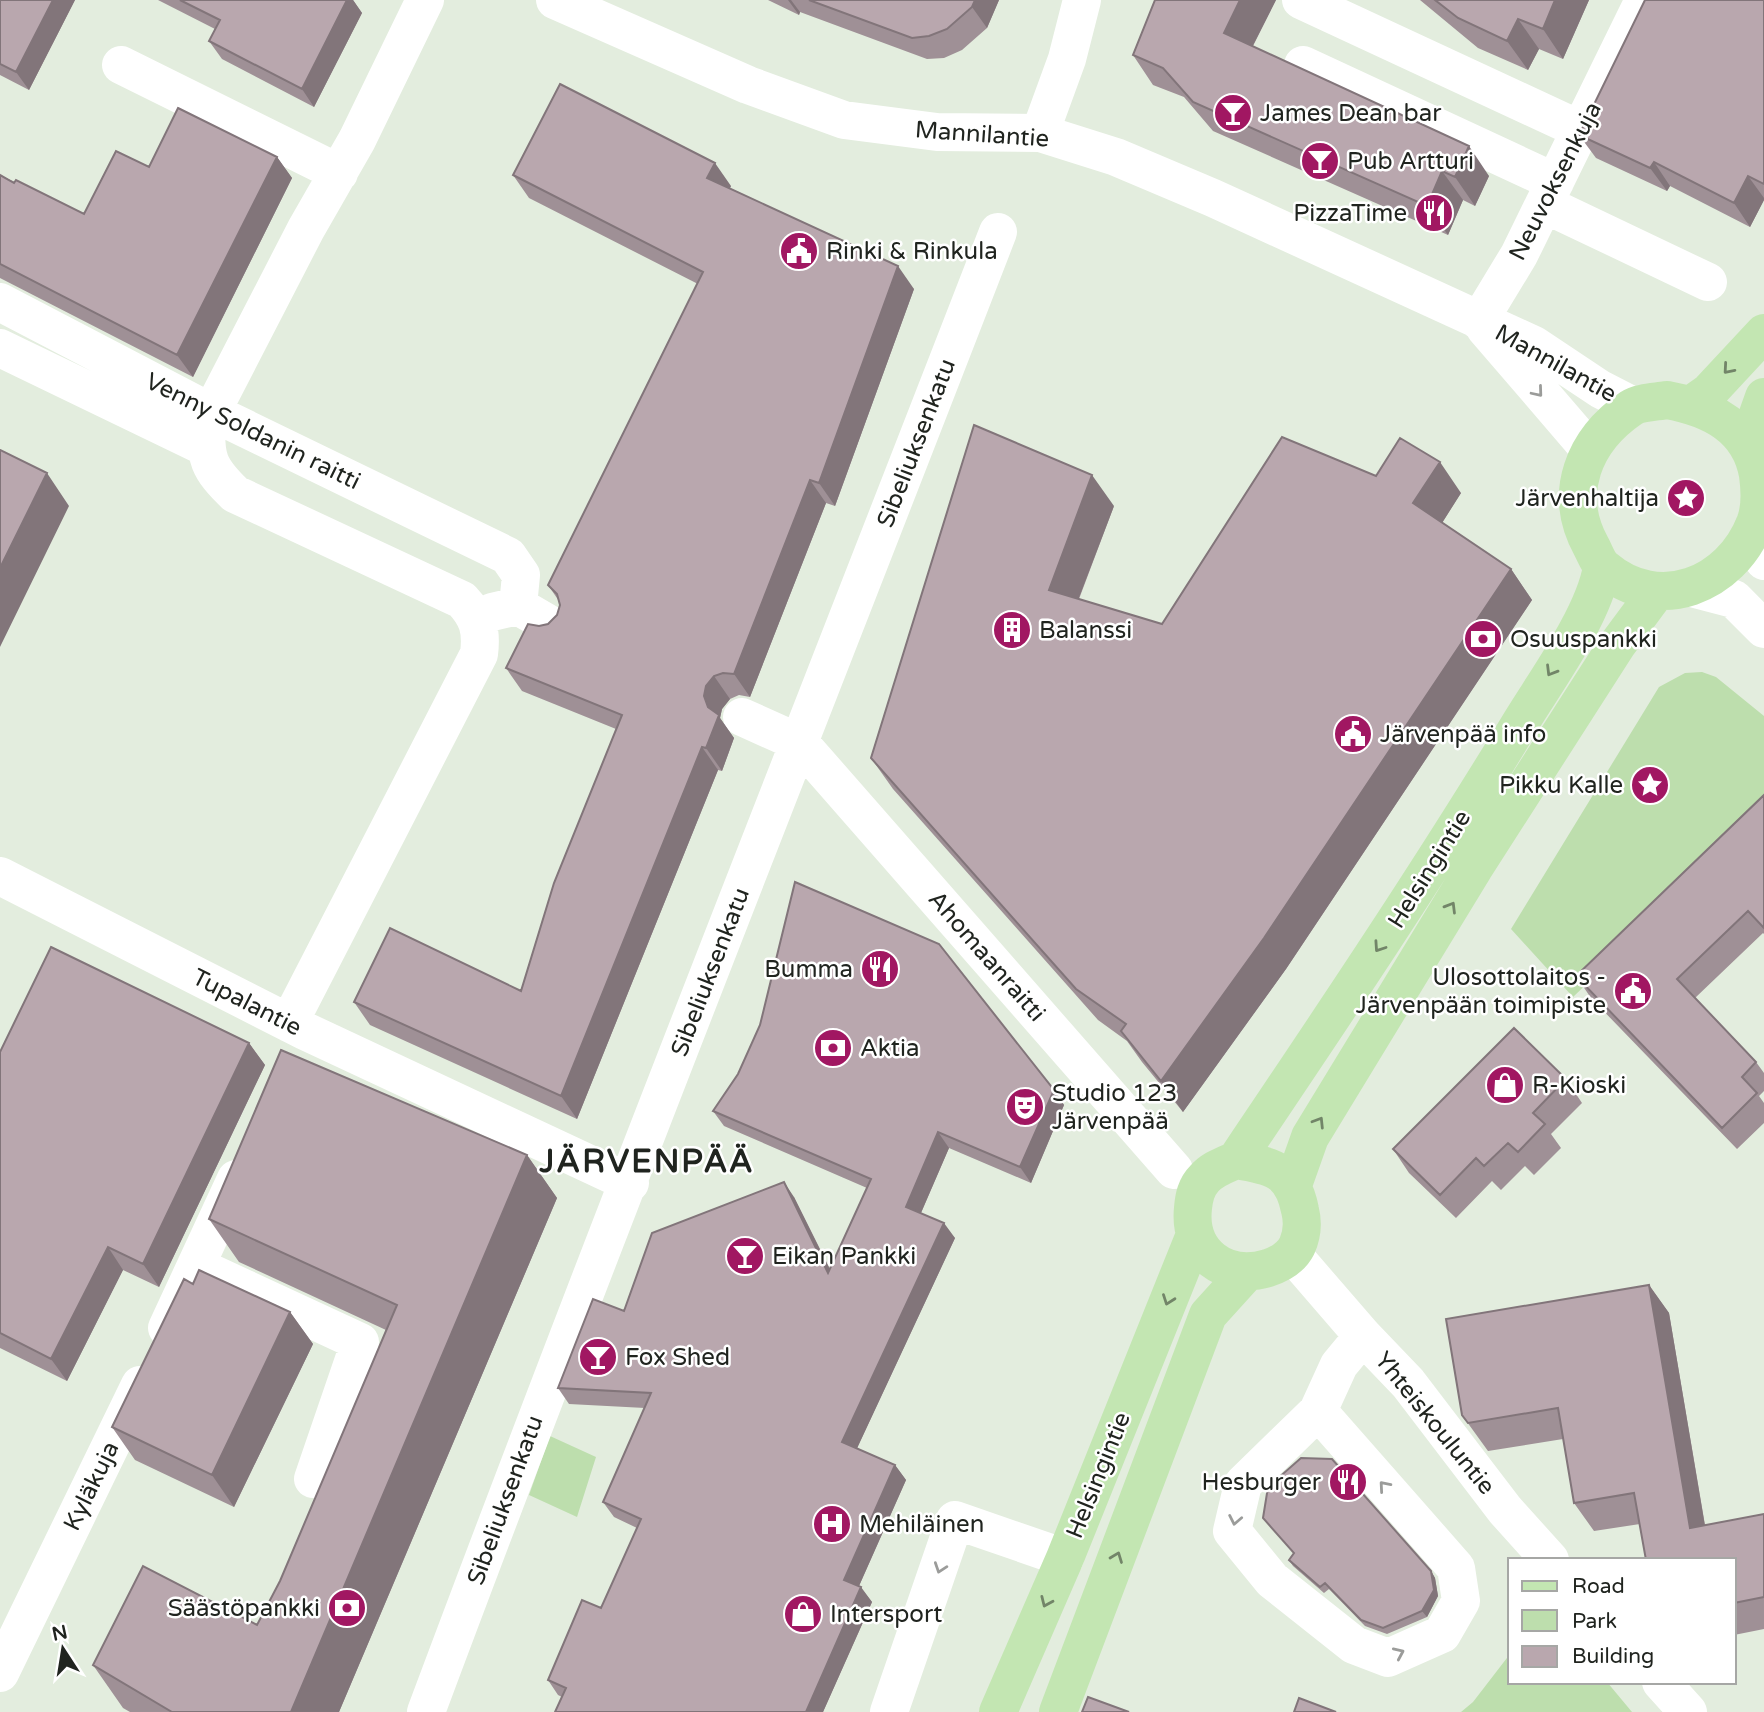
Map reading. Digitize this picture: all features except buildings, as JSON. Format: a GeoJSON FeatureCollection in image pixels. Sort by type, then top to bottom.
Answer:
{"type":"FeatureCollection","features":[{"type":"Feature","properties":{"kind":"main road"},"geometry":{"type":"LineString","coordinates":[[1692,404],[1709,392],[1764,333]]}},
{"type":"Feature","properties":{"kind":"main road"},"geometry":{"type":"LineString","coordinates":[[1748,442],[1764,397]]}},
{"type":"Feature","properties":{"kind":"main road"},"geometry":{"type":"LineString","coordinates":[[1667,400],[1692,404],[1722,417],[1748,442],[1756,463],[1760,491],[1756,521],[1739,554],[1719,573],[1675,590],[1625,581],[1602,567],[1582,531],[1576,492],[1589,449],[1633,406],[1667,400]]}},
{"type":"Feature","properties":{"kind":"main road","name":"Helsingintie"},"geometry":{"type":"LineString","coordinates":[[1236,1160],[1424,880],[1557,662],[1599,588],[1602,567]]}},
{"type":"Feature","properties":{"kind":"main road","name":"Helsingintie"},"geometry":{"type":"LineString","coordinates":[[1293,1185],[1310,1137],[1474,868],[1617,645],[1675,590]]}},
{"type":"Feature","properties":{"kind":"main road"},"geometry":{"type":"LineString","coordinates":[[1236,1160],[1266,1165],[1281,1172],[1293,1185],[1302,1219],[1301,1238],[1293,1255],[1275,1265],[1247,1272],[1217,1265],[1206,1256],[1194,1237],[1194,1194],[1203,1179],[1215,1169],[1236,1160]]}},
{"type":"Feature","properties":{"kind":"main road","name":"Helsingintie"},"geometry":{"type":"LineString","coordinates":[[998,1712],[1065,1558],[1194,1237]]}},
{"type":"Feature","properties":{"kind":"main road","name":"Helsingintie"},"geometry":{"type":"LineString","coordinates":[[1058,1712],[1208,1315],[1247,1272]]}},
{"type":"Feature","properties":{"kind":"street"},"geometry":{"type":"LineString","coordinates":[[295,1037],[479,654],[481,635],[476,615],[462,600],[235,494],[213,472],[208,430],[306,229],[339,173],[425,0]]}},
{"type":"Feature","properties":{"kind":"street","name":"Mannilantie"},"geometry":{"type":"LineString","coordinates":[[555,0],[748,85],[844,120],[937,132],[1040,133],[1116,157],[1534,345],[1600,389],[1633,406]]}},
{"type":"Feature","properties":{"kind":"street"},"geometry":{"type":"LineString","coordinates":[[1040,133],[1067,58],[1082,0]]}},
{"type":"Feature","properties":{"kind":"street"},"geometry":{"type":"LineString","coordinates":[[1301,0],[1581,130]]}},
{"type":"Feature","properties":{"kind":"street","name":"Neuvoksenkuja"},"geometry":{"type":"LineString","coordinates":[[1479,321],[1519,256],[1644,0]]}},
{"type":"Feature","properties":{"kind":"street"},"geometry":{"type":"LineString","coordinates":[[121,65],[339,173]]}},
{"type":"Feature","properties":{"kind":"street"},"geometry":{"type":"LineString","coordinates":[[1303,65],[1550,193],[1708,282]]}},
{"type":"Feature","properties":{"kind":"street","name":"Sibeliuksenkatu"},"geometry":{"type":"LineString","coordinates":[[426,1712],[545,1393],[630,1183],[998,232]]}},
{"type":"Feature","properties":{"kind":"street","name":"Venny Soldanin raitti"},"geometry":{"type":"LineString","coordinates":[[0,302],[208,430]]}},
{"type":"Feature","properties":{"kind":"street","name":"Mannilantie"},"geometry":{"type":"LineString","coordinates":[[1479,321],[1589,449]]}},
{"type":"Feature","properties":{"kind":"street","name":"Venny Soldanin raitti"},"geometry":{"type":"LineString","coordinates":[[0,348],[208,430],[508,556],[521,575],[518,606]]}},
{"type":"Feature","properties":{"kind":"street"},"geometry":{"type":"LineString","coordinates":[[1756,521],[1764,561]]}},
{"type":"Feature","properties":{"kind":"street"},"geometry":{"type":"LineString","coordinates":[[1675,590],[1734,600],[1764,629]]}},
{"type":"Feature","properties":{"kind":"street"},"geometry":{"type":"LineString","coordinates":[[476,615],[518,606],[554,627]]}},
{"type":"Feature","properties":{"kind":"street"},"geometry":{"type":"LineString","coordinates":[[742,717],[800,743]]}},
{"type":"Feature","properties":{"kind":"street","name":"Ahomaanraitti"},"geometry":{"type":"LineString","coordinates":[[800,743],[1174,1170]]}},
{"type":"Feature","properties":{"kind":"street","name":"Tupalantie"},"geometry":{"type":"LineString","coordinates":[[0,876],[295,1037],[496,1122],[630,1183]]}},
{"type":"Feature","properties":{"kind":"street","name":"Kyläkuja"},"geometry":{"type":"LineString","coordinates":[[0,1673],[253,1143]]}},
{"type":"Feature","properties":{"kind":"street","name":"Yhteiskouluntie"},"geometry":{"type":"LineString","coordinates":[[1293,1255],[1363,1336],[1409,1383],[1505,1510],[1548,1558]]}},
{"type":"Feature","properties":{"kind":"street"},"geometry":{"type":"LineString","coordinates":[[196,1266],[360,1342],[313,1479]]}},
{"type":"Feature","properties":{"kind":"street"},"geometry":{"type":"LineString","coordinates":[[1318,1411],[1456,1568],[1461,1601],[1441,1634],[1388,1658],[1354,1645],[1272,1580],[1232,1531],[1243,1484],[1318,1411],[1339,1365],[1363,1336]]}},
{"type":"Feature","properties":{"kind":"street"},"geometry":{"type":"LineString","coordinates":[[889,1712],[955,1520],[1065,1558]]}},
{"type":"Feature","properties":{"kind":"street"},"geometry":{"type":"LineString","coordinates":[[1663,1684],[1688,1712]]}},
{"type":"Feature","properties":{"kind":"green space"},"geometry":{"type":"Polygon","coordinates":[[[1702,672],[1716,677],[1764,716],[1764,809],[1734,843],[1573,997],[1511,929],[1659,687],[1685,673],[1702,672]]]}},
{"type":"Feature","properties":{"kind":"green space"},"geometry":{"type":"Polygon","coordinates":[[[550,1436],[596,1457],[577,1517],[529,1495],[550,1436]]]}},
{"type":"Feature","properties":{"kind":"green space"},"geometry":{"type":"Polygon","coordinates":[[[1508,1657],[1508,1684],[1609,1684],[1632,1712],[1461,1712],[1473,1702],[1508,1657]]]}},
{"type":"Feature","properties":{"kind":"place","name":"James Dean bar"},"geometry":{"type":"Point","coordinates":[1233,113]}},
{"type":"Feature","properties":{"kind":"place","name":"Pub Artturi"},"geometry":{"type":"Point","coordinates":[1320,161]}},
{"type":"Feature","properties":{"kind":"place","name":"PizzaTime"},"geometry":{"type":"Point","coordinates":[1434,213]}},
{"type":"Feature","properties":{"kind":"place","name":"Rinki & Rinkula"},"geometry":{"type":"Point","coordinates":[799,251]}},
{"type":"Feature","properties":{"kind":"place","name":"Järvenhaltija"},"geometry":{"type":"Point","coordinates":[1686,498]}},
{"type":"Feature","properties":{"kind":"place","name":"Balanssi"},"geometry":{"type":"Point","coordinates":[1012,630]}},
{"type":"Feature","properties":{"kind":"place","name":"Osuuspankki"},"geometry":{"type":"Point","coordinates":[1483,639]}},
{"type":"Feature","properties":{"kind":"place","name":"Järvenpää info"},"geometry":{"type":"Point","coordinates":[1353,734]}},
{"type":"Feature","properties":{"kind":"place","name":"Pikku Kalle"},"geometry":{"type":"Point","coordinates":[1650,785]}},
{"type":"Feature","properties":{"kind":"place","name":"Bumma"},"geometry":{"type":"Point","coordinates":[880,969]}},
{"type":"Feature","properties":{"kind":"place","name":"Ulosottolaitos - Järvenpään toimipiste"},"geometry":{"type":"Point","coordinates":[1633,991]}},
{"type":"Feature","properties":{"kind":"place","name":"Aktia"},"geometry":{"type":"Point","coordinates":[833,1048]}},
{"type":"Feature","properties":{"kind":"place","name":"R-Kioski"},"geometry":{"type":"Point","coordinates":[1505,1085]}},
{"type":"Feature","properties":{"kind":"place","name":"Studio 123 Järvenpää"},"geometry":{"type":"Point","coordinates":[1025,1107]}},
{"type":"Feature","properties":{"kind":"place","name":"Eikan Pankki"},"geometry":{"type":"Point","coordinates":[745,1256]}},
{"type":"Feature","properties":{"kind":"place","name":"Fox Shed"},"geometry":{"type":"Point","coordinates":[598,1357]}},
{"type":"Feature","properties":{"kind":"place","name":"Hesburger"},"geometry":{"type":"Point","coordinates":[1348,1482]}},
{"type":"Feature","properties":{"kind":"place","name":"Mehiläinen"},"geometry":{"type":"Point","coordinates":[832,1524]}},
{"type":"Feature","properties":{"kind":"place","name":"Säästöpankki"},"geometry":{"type":"Point","coordinates":[347,1608]}},
{"type":"Feature","properties":{"kind":"place","name":"Intersport"},"geometry":{"type":"Point","coordinates":[803,1614]}},
{"type":"Feature","properties":{"kind":"district","name":"JÄRVENPÄÄ"},"geometry":{"type":"Point","coordinates":[647,1161]}}]}
